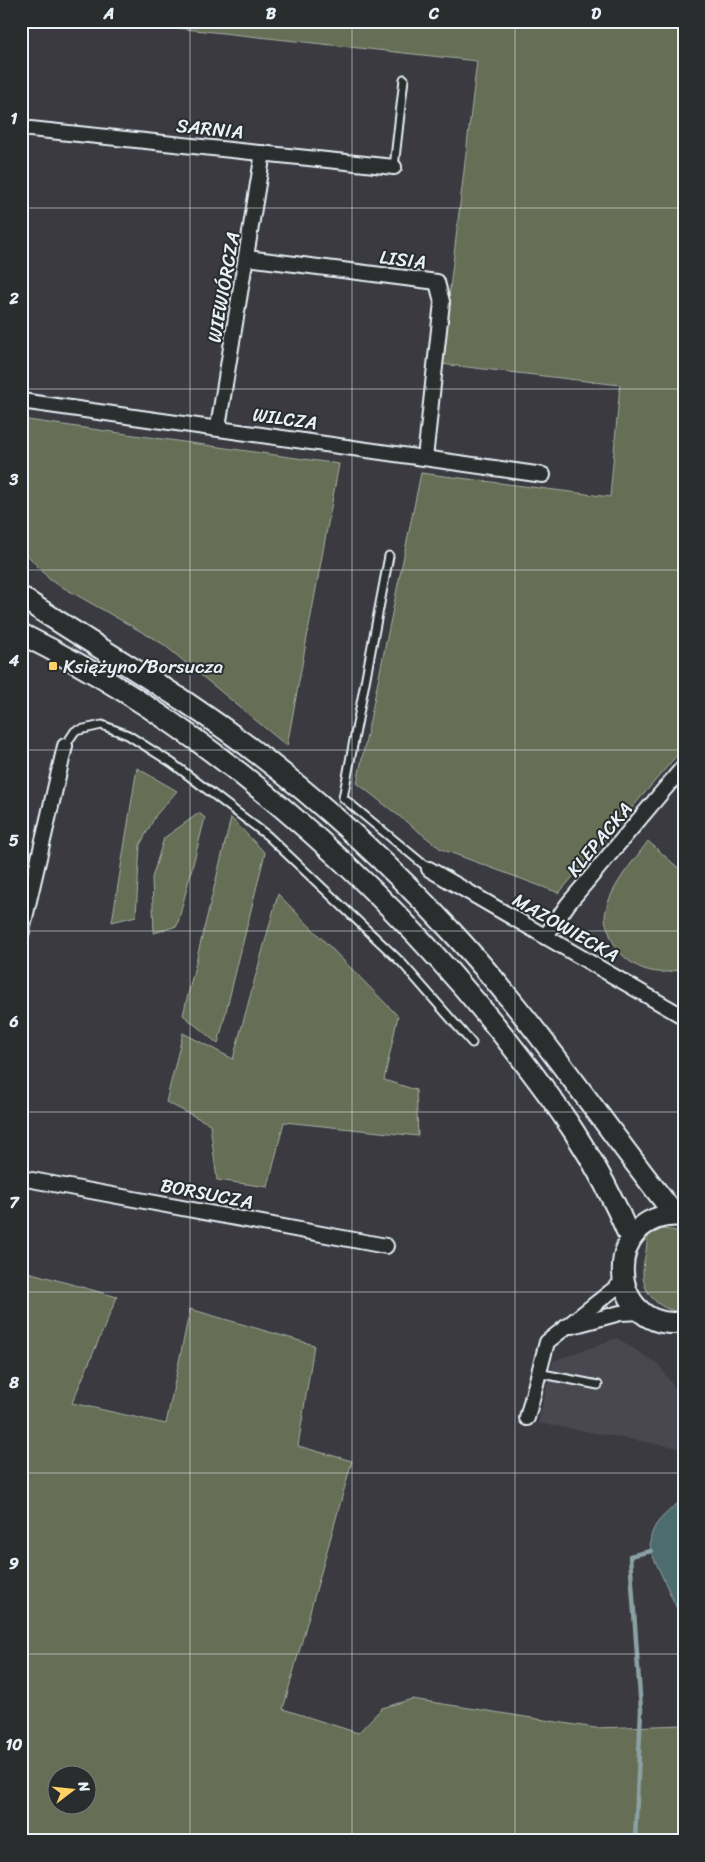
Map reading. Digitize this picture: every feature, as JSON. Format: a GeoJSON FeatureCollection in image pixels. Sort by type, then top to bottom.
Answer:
{"type":"FeatureCollection","features":[{"type":"Feature","properties":{"kind":"main road"},"geometry":{"type":"LineString","coordinates":[[21,597],[219,726],[280,772],[356,838],[450,930],[507,993],[679,1215],[650,1221],[630,1238],[622,1259],[623,1282],[630,1299],[642,1312],[655,1319],[677,1323],[684,1339]]}},
{"type":"Feature","properties":{"kind":"main road"},"geometry":{"type":"LineString","coordinates":[[21,634],[121,690],[183,732],[269,797],[375,892],[480,1006],[558,1106],[609,1188],[630,1238]]}},
{"type":"Feature","properties":{"kind":"street","name":"SARNIA"},"geometry":{"type":"LineString","coordinates":[[21,128],[394,168]]}},
{"type":"Feature","properties":{"kind":"street","name":"WIEWIÓRCZA"},"geometry":{"type":"LineString","coordinates":[[218,427],[264,153]]}},
{"type":"Feature","properties":{"kind":"street","name":"LISIA"},"geometry":{"type":"LineString","coordinates":[[247,258],[437,282],[442,302],[425,458]]}},
{"type":"Feature","properties":{"kind":"street","name":"WILCZA"},"geometry":{"type":"LineString","coordinates":[[21,400],[543,475]]}},
{"type":"Feature","properties":{"kind":"street"},"geometry":{"type":"LineString","coordinates":[[21,935],[65,746]]}},
{"type":"Feature","properties":{"kind":"street","name":"KLEPACKA"},"geometry":{"type":"LineString","coordinates":[[545,938],[568,904],[684,766]]}},
{"type":"Feature","properties":{"kind":"street","name":"MAZOWIECKA"},"geometry":{"type":"LineString","coordinates":[[429,869],[684,1017]]}},
{"type":"Feature","properties":{"kind":"street","name":"BORSUCZA"},"geometry":{"type":"LineString","coordinates":[[21,1178],[386,1246]]}},
{"type":"Feature","properties":{"kind":"street"},"geometry":{"type":"LineString","coordinates":[[527,1418],[547,1342],[623,1282]]}},
{"type":"Feature","properties":{"kind":"street"},"geometry":{"type":"LineString","coordinates":[[567,1328],[620,1313],[642,1312]]}},
{"type":"Feature","properties":{"kind":"lane"},"geometry":{"type":"LineString","coordinates":[[394,168],[404,79]]}},
{"type":"Feature","properties":{"kind":"lane"},"geometry":{"type":"LineString","coordinates":[[389,556],[343,798],[429,869]]}},
{"type":"Feature","properties":{"kind":"lane"},"geometry":{"type":"LineString","coordinates":[[65,746],[75,732],[102,726],[128,735],[172,763],[268,836],[320,883],[402,963],[472,1043]]}},
{"type":"Feature","properties":{"kind":"lane"},"geometry":{"type":"LineString","coordinates":[[538,1373],[598,1385]]}},
{"type":"Feature","properties":{"kind":"shaded area"},"geometry":{"type":"Polygon","coordinates":[[[113,21],[684,21],[684,747],[559,893],[441,849],[357,783],[421,473],[610,497],[620,385],[441,364],[477,61],[113,21]]]}},
{"type":"Feature","properties":{"kind":"shaded area"},"geometry":{"type":"Polygon","coordinates":[[[21,419],[339,464],[287,746],[163,644],[50,580],[21,548],[21,419]]]}},
{"type":"Feature","properties":{"kind":"shaded area"},"geometry":{"type":"Polygon","coordinates":[[[137,768],[177,791],[156,815],[140,845],[136,916],[112,922],[137,768]]]}},
{"type":"Feature","properties":{"kind":"shaded area"},"geometry":{"type":"Polygon","coordinates":[[[199,813],[205,818],[177,926],[154,933],[152,878],[164,838],[199,813]]]}},
{"type":"Feature","properties":{"kind":"shaded area"},"geometry":{"type":"Polygon","coordinates":[[[231,818],[265,853],[218,1044],[183,1015],[231,818]]]}},
{"type":"Feature","properties":{"kind":"shaded area"},"geometry":{"type":"Polygon","coordinates":[[[648,841],[684,873],[684,967],[673,971],[649,971],[629,961],[620,953],[614,943],[605,921],[607,906],[616,886],[648,841]]]}},
{"type":"Feature","properties":{"kind":"shaded area"},"geometry":{"type":"Polygon","coordinates":[[[278,894],[398,1016],[384,1080],[416,1090],[418,1136],[284,1122],[268,1187],[217,1180],[210,1124],[166,1102],[183,1033],[233,1059],[278,894]]]}},
{"type":"Feature","properties":{"kind":"shaded area"},"geometry":{"type":"Polygon","coordinates":[[[663,1229],[684,1232],[684,1312],[668,1309],[661,1305],[655,1301],[646,1288],[643,1268],[647,1236],[663,1229]]]}},
{"type":"Feature","properties":{"kind":"shaded area"},"geometry":{"type":"Polygon","coordinates":[[[21,1270],[117,1297],[72,1403],[166,1424],[190,1309],[314,1345],[298,1446],[352,1461],[283,1709],[358,1733],[382,1708],[412,1699],[595,1728],[684,1725],[684,1841],[21,1841],[21,1270]]]}},
{"type":"Feature","properties":{"kind":"shaded area"},"geometry":{"type":"Polygon","coordinates":[[[617,1338],[659,1365],[684,1402],[684,1437],[680,1448],[538,1423],[553,1361],[617,1338]]]}},
{"type":"Feature","properties":{"kind":"shaded area"},"geometry":{"type":"Polygon","coordinates":[[[684,1498],[684,1611],[679,1613],[651,1552],[650,1543],[654,1527],[664,1515],[684,1498]]]}},
{"type":"Feature","properties":{"kind":"waterway"},"geometry":{"type":"LineString","coordinates":[[635,1841],[641,1710],[630,1556],[651,1551]]}},
{"type":"Feature","properties":{"kind":"place","name":"Księżyno/Borsucza"},"geometry":{"type":"Point","coordinates":[53,666]}}]}
